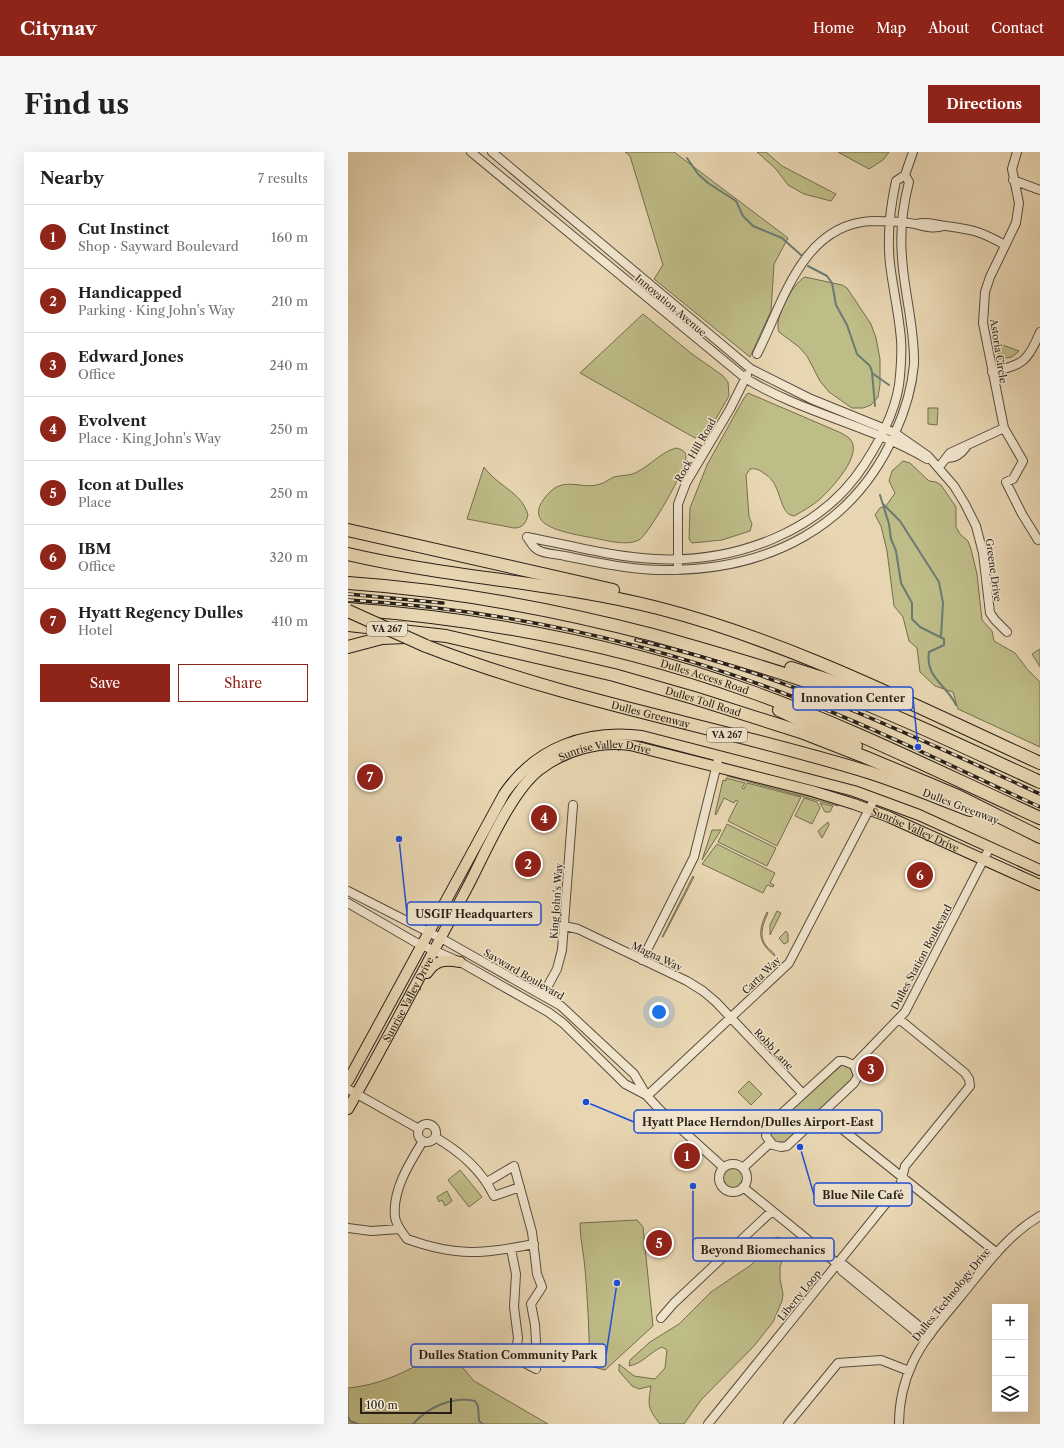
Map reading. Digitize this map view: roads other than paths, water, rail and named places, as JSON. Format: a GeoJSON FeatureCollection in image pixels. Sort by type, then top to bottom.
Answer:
{"type":"FeatureCollection","features":[{"type":"Feature","properties":{"kind":"highway"},"geometry":{"type":"LineString","coordinates":[[348,530],[608,589],[660,609]]}},
{"type":"Feature","properties":{"kind":"highway"},"geometry":{"type":"LineString","coordinates":[[348,554],[412,567],[573,590],[660,609],[726,628],[789,651],[851,677],[1038,762]]}},
{"type":"Feature","properties":{"kind":"highway"},"geometry":{"type":"LineString","coordinates":[[348,583],[409,588],[497,601],[630,629],[739,659],[824,688],[907,722],[1040,782]]}},
{"type":"Feature","properties":{"kind":"highway","name":"Dulles Greenway"},"geometry":{"type":"LineString","coordinates":[[348,610],[426,646],[489,669],[555,690],[869,773],[1026,831]]}},
{"type":"Feature","properties":{"kind":"highway","name":"Dulles Access Road"},"geometry":{"type":"LineString","coordinates":[[348,610],[407,615],[507,627],[595,646],[682,669],[751,692],[814,716],[1040,818]]}},
{"type":"Feature","properties":{"kind":"highway","name":"Dulles Toll Road"},"geometry":{"type":"LineString","coordinates":[[348,625],[446,636],[614,675],[741,712],[834,745],[958,796],[1040,837]]}},
{"type":"Feature","properties":{"kind":"highway"},"geometry":{"type":"LineString","coordinates":[[630,629],[670,634],[826,678],[881,698],[988,746],[1038,762]]}},
{"type":"Feature","properties":{"kind":"highway"},"geometry":{"type":"LineString","coordinates":[[348,647],[390,637],[481,644]]}},
{"type":"Feature","properties":{"kind":"highway"},"geometry":{"type":"LineString","coordinates":[[682,669],[920,774],[958,796]]}},
{"type":"Feature","properties":{"kind":"main road","name":"Sunrise Valley Drive"},"geometry":{"type":"LineString","coordinates":[[348,1081],[430,934],[501,798],[524,771],[545,754],[575,740],[612,734],[642,736],[854,791],[919,814],[1040,870]]}},
{"type":"Feature","properties":{"kind":"main road","name":"Sunrise Valley Drive"},"geometry":{"type":"LineString","coordinates":[[348,1109],[352,1091],[410,996],[516,797],[531,778],[547,765],[573,752],[602,745],[616,744],[640,747],[818,793],[870,810],[1040,885]]}},
{"type":"Feature","properties":{"kind":"main road"},"geometry":{"type":"LineString","coordinates":[[410,996],[434,964],[442,960],[460,962]]}},
{"type":"Feature","properties":{"kind":"street","name":"Innovation Avenue"},"geometry":{"type":"LineString","coordinates":[[471,152],[720,359],[745,378],[788,401],[883,432],[895,433]]}},
{"type":"Feature","properties":{"kind":"street","name":"Innovation Avenue"},"geometry":{"type":"LineString","coordinates":[[492,152],[751,369],[811,399],[883,432],[892,441]]}},
{"type":"Feature","properties":{"kind":"street"},"geometry":{"type":"LineString","coordinates":[[904,175],[909,182],[903,223],[901,256],[913,331],[914,364],[906,405],[892,441],[876,470],[837,514],[808,535],[792,544],[752,560],[717,566],[678,570],[627,568],[538,551],[527,537],[635,557],[657,559],[677,559],[738,551],[768,542],[797,528],[826,508],[847,487],[859,473],[883,432],[898,387],[901,356],[899,320],[890,263],[890,221],[896,181],[904,175],[913,152]]}},
{"type":"Feature","properties":{"kind":"street","name":"Astoria Circle"},"geometry":{"type":"LineString","coordinates":[[1017,152],[1012,169],[1017,194],[1018,213],[1016,223],[990,277],[985,292],[983,324],[1004,428],[1023,461],[1013,479],[1006,482],[1022,514],[1038,540]]}},
{"type":"Feature","properties":{"kind":"street"},"geometry":{"type":"LineString","coordinates":[[1013,180],[1040,190]]}},
{"type":"Feature","properties":{"kind":"street"},"geometry":{"type":"LineString","coordinates":[[757,354],[793,277],[805,259],[820,242],[834,232],[850,225],[864,222],[890,221],[916,224],[925,222],[980,231],[1005,245]]}},
{"type":"Feature","properties":{"kind":"street"},"geometry":{"type":"LineString","coordinates":[[992,372],[1022,363],[1030,355],[1040,332]]}},
{"type":"Feature","properties":{"kind":"street","name":"Rock Hill Road"},"geometry":{"type":"LineString","coordinates":[[678,570],[678,504],[686,483],[726,416],[751,369]]}},
{"type":"Feature","properties":{"kind":"street"},"geometry":{"type":"LineString","coordinates":[[939,467],[948,458],[953,458],[960,454],[966,447],[1004,428]]}},
{"type":"Feature","properties":{"kind":"street","name":"Greene Drive"},"geometry":{"type":"LineString","coordinates":[[895,433],[916,446],[939,467],[960,494],[976,526],[983,553],[988,606],[995,620],[1007,632]]}},
{"type":"Feature","properties":{"kind":"street","name":"Greene Drive"},"geometry":{"type":"LineString","coordinates":[[892,441],[939,467]]}},
{"type":"Feature","properties":{"kind":"street"},"geometry":{"type":"LineString","coordinates":[[642,960],[694,857],[719,756]]}},
{"type":"Feature","properties":{"kind":"street","name":"Carta Way"},"geometry":{"type":"LineString","coordinates":[[647,1096],[789,963],[875,798]]}},
{"type":"Feature","properties":{"kind":"street","name":"King John's Way"},"geometry":{"type":"LineString","coordinates":[[543,995],[558,969],[562,950],[573,805]]}},
{"type":"Feature","properties":{"kind":"street","name":"Dulles Station Boulevard"},"geometry":{"type":"LineString","coordinates":[[854,1065],[905,1012],[990,847]]}},
{"type":"Feature","properties":{"kind":"street","name":"Sayward Boulevard"},"geometry":{"type":"LineString","coordinates":[[348,891],[441,939],[543,995],[569,1012],[634,1074],[647,1096]]}},
{"type":"Feature","properties":{"kind":"street","name":"Sayward Boulevard"},"geometry":{"type":"LineString","coordinates":[[348,903],[423,945],[460,962],[556,1017],[625,1084],[647,1096],[723,1167]]}},
{"type":"Feature","properties":{"kind":"street","name":"Magna Way"},"geometry":{"type":"LineString","coordinates":[[564,926],[578,930],[703,991],[731,1018]]}},
{"type":"Feature","properties":{"kind":"street","name":"Robb Lane"},"geometry":{"type":"LineString","coordinates":[[731,1018],[803,1094]]}},
{"type":"Feature","properties":{"kind":"street","name":"Liberty Loop"},"geometry":{"type":"LineString","coordinates":[[708,1424],[838,1265],[900,1186],[900,1175],[905,1166],[968,1090],[970,1083],[965,1073],[899,1019]]}},
{"type":"Feature","properties":{"kind":"street"},"geometry":{"type":"LineString","coordinates":[[839,1062],[850,1062],[854,1065],[858,1071],[856,1081],[787,1146],[781,1147],[770,1143],[766,1136],[768,1126],[839,1062]]}},
{"type":"Feature","properties":{"kind":"street"},"geometry":{"type":"LineString","coordinates":[[352,1091],[419,1129]]}},
{"type":"Feature","properties":{"kind":"street"},"geometry":{"type":"LineString","coordinates":[[822,1113],[997,1253]]}},
{"type":"Feature","properties":{"kind":"street"},"geometry":{"type":"LineString","coordinates":[[423,1125],[431,1125],[436,1132],[435,1137],[431,1141],[423,1141],[418,1134],[419,1129],[423,1125]]}},
{"type":"Feature","properties":{"kind":"street"},"geometry":{"type":"LineString","coordinates":[[435,1137],[469,1161],[487,1182],[494,1196],[520,1187]]}},
{"type":"Feature","properties":{"kind":"street"},"geometry":{"type":"LineString","coordinates":[[423,1141],[409,1164],[395,1206],[395,1218],[407,1239],[442,1250],[475,1253],[511,1249],[534,1244]]}},
{"type":"Feature","properties":{"kind":"street"},"geometry":{"type":"LineString","coordinates":[[743,1168],[770,1143]]}},
{"type":"Feature","properties":{"kind":"street"},"geometry":{"type":"LineString","coordinates":[[736,1164],[743,1168],[747,1180],[743,1187],[735,1191],[723,1188],[720,1184],[719,1175],[723,1167],[736,1164]]}},
{"type":"Feature","properties":{"kind":"street"},"geometry":{"type":"LineString","coordinates":[[487,1182],[514,1166],[534,1244],[538,1274],[542,1287],[531,1304],[535,1325],[537,1359],[536,1369],[515,1358],[518,1338],[514,1307],[516,1274],[511,1249]]}},
{"type":"Feature","properties":{"kind":"street"},"geometry":{"type":"LineString","coordinates":[[743,1187],[838,1265],[842,1271],[928,1337]]}},
{"type":"Feature","properties":{"kind":"street"},"geometry":{"type":"LineString","coordinates":[[660,1318],[772,1211]]}},
{"type":"Feature","properties":{"kind":"street","name":"Dulles Technology Drive"},"geometry":{"type":"LineString","coordinates":[[899,1424],[902,1396],[909,1371],[928,1337],[997,1253],[1016,1233],[1040,1216]]}},
{"type":"Feature","properties":{"kind":"street"},"geometry":{"type":"LineString","coordinates":[[348,1228],[370,1230],[400,1229]]}},
{"type":"Feature","properties":{"kind":"street"},"geometry":{"type":"LineString","coordinates":[[788,1424],[838,1364],[881,1360],[909,1371]]}},
{"type":"Feature","properties":{"kind":"waterway"},"geometry":{"type":"LineString","coordinates":[[687,158],[698,174],[708,183],[736,201],[743,216],[753,226],[782,238],[801,255]]}},
{"type":"Feature","properties":{"kind":"waterway"},"geometry":{"type":"LineString","coordinates":[[808,266],[827,276],[832,283],[836,305],[847,325],[857,354],[870,366],[872,372],[875,406]]}},
{"type":"Feature","properties":{"kind":"waterway"},"geometry":{"type":"LineString","coordinates":[[872,373],[889,385]]}},
{"type":"Feature","properties":{"kind":"waterway"},"geometry":{"type":"LineString","coordinates":[[880,495],[889,524],[891,539],[896,551],[901,583],[912,603],[912,619],[920,627],[944,639],[944,645],[929,652],[930,668],[933,675],[956,705]]}},
{"type":"Feature","properties":{"kind":"waterway"},"geometry":{"type":"LineString","coordinates":[[883,504],[900,521],[939,582],[943,603],[941,636]]}},
{"type":"Feature","properties":{"kind":"waterway"},"geometry":{"type":"LineString","coordinates":[[413,1424],[433,1408],[441,1404],[458,1400],[475,1401],[478,1406],[479,1421],[483,1424]]}},
{"type":"Feature","properties":{"kind":"waterway"},"geometry":{"type":"LineString","coordinates":[[348,1416],[350,1421],[358,1424]]}},
{"type":"Feature","properties":{"kind":"railway"},"geometry":{"type":"LineString","coordinates":[[348,594],[443,603]]}},
{"type":"Feature","properties":{"kind":"railway"},"geometry":{"type":"LineString","coordinates":[[348,600],[403,604],[514,619],[569,630],[677,657],[730,674],[816,705],[912,747],[1040,807]]}},
{"type":"Feature","properties":{"kind":"railway"},"geometry":{"type":"LineString","coordinates":[[636,640],[689,653],[741,669],[842,706],[1040,794]]}},
{"type":"Feature","properties":{"kind":"place","name":"Innovation Center"},"geometry":{"type":"Point","coordinates":[918,747]}},
{"type":"Feature","properties":{"kind":"place","name":"Hyatt Regency Dulles"},"geometry":{"type":"Point","coordinates":[370,777]}},
{"type":"Feature","properties":{"kind":"place","name":"Evolvent"},"geometry":{"type":"Point","coordinates":[544,818]}},
{"type":"Feature","properties":{"kind":"place","name":"USGIF Headquarters"},"geometry":{"type":"Point","coordinates":[399,839]}},
{"type":"Feature","properties":{"kind":"place","name":"Handicapped"},"geometry":{"type":"Point","coordinates":[528,864]}},
{"type":"Feature","properties":{"kind":"place","name":"IBM"},"geometry":{"type":"Point","coordinates":[920,875]}},
{"type":"Feature","properties":{"kind":"place","name":"Edward Jones"},"geometry":{"type":"Point","coordinates":[871,1069]}},
{"type":"Feature","properties":{"kind":"place","name":"Hyatt Place Herndon/Dulles Airport-East"},"geometry":{"type":"Point","coordinates":[586,1102]}},
{"type":"Feature","properties":{"kind":"place","name":"Blue Nile Café"},"geometry":{"type":"Point","coordinates":[800,1147]}},
{"type":"Feature","properties":{"kind":"place","name":"Cut Instinct"},"geometry":{"type":"Point","coordinates":[687,1156]}},
{"type":"Feature","properties":{"kind":"place","name":"Beyond Biomechanics"},"geometry":{"type":"Point","coordinates":[693,1186]}},
{"type":"Feature","properties":{"kind":"place","name":"Icon at Dulles"},"geometry":{"type":"Point","coordinates":[659,1243]}},
{"type":"Feature","properties":{"kind":"place","name":"Dulles Station Community Park"},"geometry":{"type":"Point","coordinates":[617,1283]}}]}
